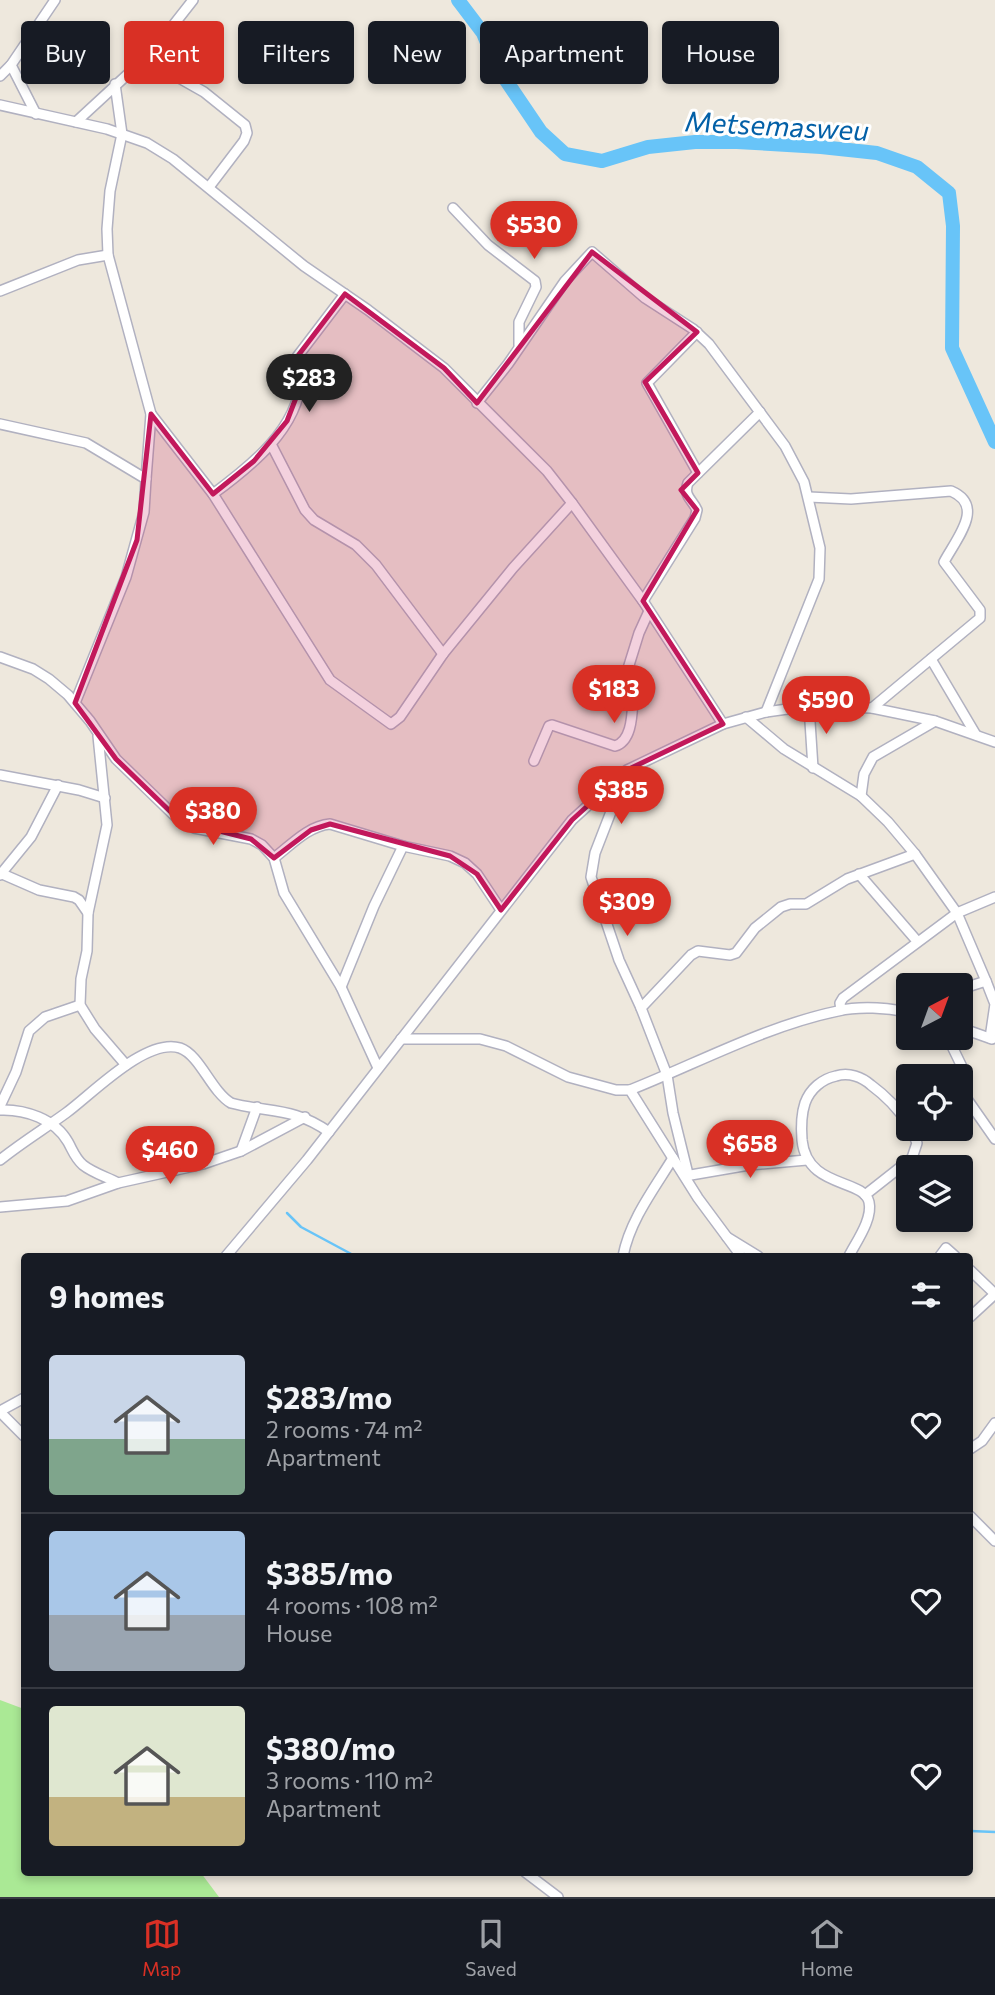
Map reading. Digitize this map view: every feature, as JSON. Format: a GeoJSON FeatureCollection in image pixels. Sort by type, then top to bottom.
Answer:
{"type":"FeatureCollection","features":[{"type":"Feature","properties":{"kind":"street"},"geometry":{"type":"LineString","coordinates":[[0,76],[11,65],[55,0]]}},
{"type":"Feature","properties":{"kind":"street"},"geometry":{"type":"LineString","coordinates":[[177,21],[192,0]]}},
{"type":"Feature","properties":{"kind":"street"},"geometry":{"type":"LineString","coordinates":[[11,65],[36,114]]}},
{"type":"Feature","properties":{"kind":"street"},"geometry":{"type":"LineString","coordinates":[[76,122],[124,76]]}},
{"type":"Feature","properties":{"kind":"street"},"geometry":{"type":"LineString","coordinates":[[75,703],[126,577],[144,512],[151,414],[108,255],[110,191],[122,134],[115,84]]}},
{"type":"Feature","properties":{"kind":"street"},"geometry":{"type":"LineString","coordinates":[[190,84],[234,114],[245,125],[247,133],[244,141],[209,187]]}},
{"type":"Feature","properties":{"kind":"street"},"geometry":{"type":"LineString","coordinates":[[0,105],[76,122],[147,143],[209,187],[304,266],[434,360],[466,388],[477,403],[547,471],[643,601],[723,724]]}},
{"type":"Feature","properties":{"kind":"street"},"geometry":{"type":"LineString","coordinates":[[453,208],[488,245],[535,281],[536,288],[519,322],[519,346]]}},
{"type":"Feature","properties":{"kind":"street"},"geometry":{"type":"LineString","coordinates":[[477,403],[565,281],[592,252],[645,298],[696,332],[729,368],[785,446],[801,475],[809,497],[820,548],[819,579],[765,712]]}},
{"type":"Feature","properties":{"kind":"street"},"geometry":{"type":"LineString","coordinates":[[0,291],[78,260],[108,255]]}},
{"type":"Feature","properties":{"kind":"street"},"geometry":{"type":"LineString","coordinates":[[213,494],[245,470],[271,444],[295,407],[301,376],[296,357],[345,294]]}},
{"type":"Feature","properties":{"kind":"street"},"geometry":{"type":"LineString","coordinates":[[696,332],[653,373],[647,383],[698,473]]}},
{"type":"Feature","properties":{"kind":"street"},"geometry":{"type":"LineString","coordinates":[[643,601],[695,518],[697,510],[685,490],[688,482],[760,412]]}},
{"type":"Feature","properties":{"kind":"street"},"geometry":{"type":"LineString","coordinates":[[151,414],[213,494],[330,680],[391,724],[400,717],[443,654],[513,568],[572,503]]}},
{"type":"Feature","properties":{"kind":"street"},"geometry":{"type":"LineString","coordinates":[[0,424],[86,443],[146,479]]}},
{"type":"Feature","properties":{"kind":"street"},"geometry":{"type":"LineString","coordinates":[[271,444],[305,510],[314,520],[356,545],[376,565],[443,654]]}},
{"type":"Feature","properties":{"kind":"street"},"geometry":{"type":"LineString","coordinates":[[809,497],[864,499],[951,491],[967,501],[967,519],[944,562],[981,614],[980,618],[872,708]]}},
{"type":"Feature","properties":{"kind":"street"},"geometry":{"type":"LineString","coordinates":[[534,761],[549,726],[552,725],[615,746],[622,744],[627,738],[633,699],[621,691],[639,633],[649,611]]}},
{"type":"Feature","properties":{"kind":"street"},"geometry":{"type":"LineString","coordinates":[[0,657],[33,669],[49,679],[75,703],[116,759],[180,821],[194,828],[251,839],[262,845],[274,858],[285,893],[341,987],[378,1068]]}},
{"type":"Feature","properties":{"kind":"street"},"geometry":{"type":"LineString","coordinates":[[931,659],[976,735]]}},
{"type":"Feature","properties":{"kind":"street"},"geometry":{"type":"LineString","coordinates":[[809,706],[814,768]]}},
{"type":"Feature","properties":{"kind":"street"},"geometry":{"type":"LineString","coordinates":[[228,1253],[329,1132],[572,820],[627,770],[723,724],[765,712],[809,706],[872,708],[934,721],[995,742]]}},
{"type":"Feature","properties":{"kind":"street"},"geometry":{"type":"LineString","coordinates":[[747,717],[784,749],[861,796],[915,854],[957,913],[995,1004],[992,1039],[973,1032]]}},
{"type":"Feature","properties":{"kind":"street"},"geometry":{"type":"LineString","coordinates":[[861,796],[864,774],[873,757],[934,721]]}},
{"type":"Feature","properties":{"kind":"street"},"geometry":{"type":"LineString","coordinates":[[98,734],[106,835],[97,863],[88,913],[87,951],[81,979],[80,1005],[95,1029],[126,1065]]}},
{"type":"Feature","properties":{"kind":"street"},"geometry":{"type":"LineString","coordinates":[[627,770],[595,853],[591,877],[619,960],[641,1007],[667,1075],[686,1175]]}},
{"type":"Feature","properties":{"kind":"street"},"geometry":{"type":"LineString","coordinates":[[0,775],[105,798]]}},
{"type":"Feature","properties":{"kind":"street"},"geometry":{"type":"LineString","coordinates":[[58,786],[31,837],[0,874],[39,890],[74,897],[88,913]]}},
{"type":"Feature","properties":{"kind":"street"},"geometry":{"type":"LineString","coordinates":[[274,858],[320,825],[330,824],[403,846],[450,856],[465,863],[477,874],[501,910]]}},
{"type":"Feature","properties":{"kind":"street"},"geometry":{"type":"LineString","coordinates":[[341,987],[374,906],[403,846]]}},
{"type":"Feature","properties":{"kind":"street"},"geometry":{"type":"LineString","coordinates":[[641,1007],[691,954],[698,951],[730,955],[736,953],[755,928],[781,907],[806,904],[859,874],[915,854]]}},
{"type":"Feature","properties":{"kind":"street"},"geometry":{"type":"LineString","coordinates":[[859,874],[917,941]]}},
{"type":"Feature","properties":{"kind":"street"},"geometry":{"type":"LineString","coordinates":[[841,1010],[840,1003],[843,998],[917,941],[957,913],[995,897]]}},
{"type":"Feature","properties":{"kind":"street"},"geometry":{"type":"LineString","coordinates":[[973,985],[986,981]]}},
{"type":"Feature","properties":{"kind":"street"},"geometry":{"type":"LineString","coordinates":[[80,1005],[45,1017],[29,1031],[16,1072],[0,1108],[51,1123],[83,1165],[118,1183]]}},
{"type":"Feature","properties":{"kind":"street"},"geometry":{"type":"LineString","coordinates":[[892,1009],[896,1008]]}},
{"type":"Feature","properties":{"kind":"street"},"geometry":{"type":"LineString","coordinates":[[401,1039],[480,1039],[506,1046],[568,1077],[616,1090],[630,1090],[743,1042],[841,1010],[896,1010]]}},
{"type":"Feature","properties":{"kind":"street"},"geometry":{"type":"LineString","coordinates":[[0,1160],[126,1065],[156,1049],[169,1047],[180,1048],[191,1056],[223,1098],[231,1103],[293,1112],[329,1132]]}},
{"type":"Feature","properties":{"kind":"street"},"geometry":{"type":"LineString","coordinates":[[954,1050],[964,1071],[967,1100],[995,1139]]}},
{"type":"Feature","properties":{"kind":"street"},"geometry":{"type":"LineString","coordinates":[[850,1253],[869,1210],[865,1195],[827,1177],[807,1160],[803,1147],[802,1114],[806,1100],[814,1088],[840,1074],[866,1081],[896,1108]]}},
{"type":"Feature","properties":{"kind":"street"},"geometry":{"type":"LineString","coordinates":[[630,1090],[724,1235],[732,1252]]}},
{"type":"Feature","properties":{"kind":"street"},"geometry":{"type":"LineString","coordinates":[[241,1151],[257,1107]]}},
{"type":"Feature","properties":{"kind":"street"},"geometry":{"type":"LineString","coordinates":[[0,1207],[67,1201],[118,1183],[203,1164],[241,1151],[305,1117]]}},
{"type":"Feature","properties":{"kind":"street"},"geometry":{"type":"LineString","coordinates":[[865,1195],[912,1158],[916,1141]]}},
{"type":"Feature","properties":{"kind":"street"},"geometry":{"type":"LineString","coordinates":[[623,1253],[645,1200],[673,1157]]}},
{"type":"Feature","properties":{"kind":"street"},"geometry":{"type":"LineString","coordinates":[[686,1175],[749,1165],[807,1160]]}},
{"type":"Feature","properties":{"kind":"street"},"geometry":{"type":"LineString","coordinates":[[724,1235],[753,1253]]}},
{"type":"Feature","properties":{"kind":"street"},"geometry":{"type":"LineString","coordinates":[[973,1273],[995,1294],[973,1314]]}},
{"type":"Feature","properties":{"kind":"street"},"geometry":{"type":"LineString","coordinates":[[21,1400],[0,1412],[21,1433]]}},
{"type":"Feature","properties":{"kind":"street"},"geometry":{"type":"LineString","coordinates":[[973,1448],[982,1441],[995,1423]]}},
{"type":"Feature","properties":{"kind":"street"},"geometry":{"type":"LineString","coordinates":[[973,1519],[995,1541]]}},
{"type":"Feature","properties":{"kind":"street"},"geometry":{"type":"LineString","coordinates":[[529,1876],[558,1897]]}},
{"type":"Feature","properties":{"kind":"highlighted area"},"geometry":{"type":"Polygon","coordinates":[[[592,252],[697,332],[645,382],[698,473],[681,490],[697,510],[643,601],[723,724],[627,770],[572,820],[501,910],[477,874],[450,856],[330,824],[311,830],[274,858],[251,839],[180,821],[116,759],[75,703],[137,540],[151,414],[213,494],[254,461],[287,421],[299,390],[297,357],[345,294],[444,368],[477,403],[592,252]]]}},
{"type":"Feature","properties":{"kind":"green space"},"geometry":{"type":"Polygon","coordinates":[[[0,1700],[21,1708],[21,1876],[203,1876],[219,1897],[0,1897],[0,1700]]]}},
{"type":"Feature","properties":{"kind":"waterway","name":"Metsemasweu"},"geometry":{"type":"LineString","coordinates":[[458,0],[483,33],[497,67],[541,132],[565,154],[602,161],[648,147],[695,142],[821,147],[877,153],[917,167],[949,193],[953,226],[952,348],[995,442]]}},
{"type":"Feature","properties":{"kind":"waterway"},"geometry":{"type":"LineString","coordinates":[[287,1213],[301,1227],[349,1253]]}},
{"type":"Feature","properties":{"kind":"waterway"},"geometry":{"type":"LineString","coordinates":[[973,1831],[995,1832]]}}]}
